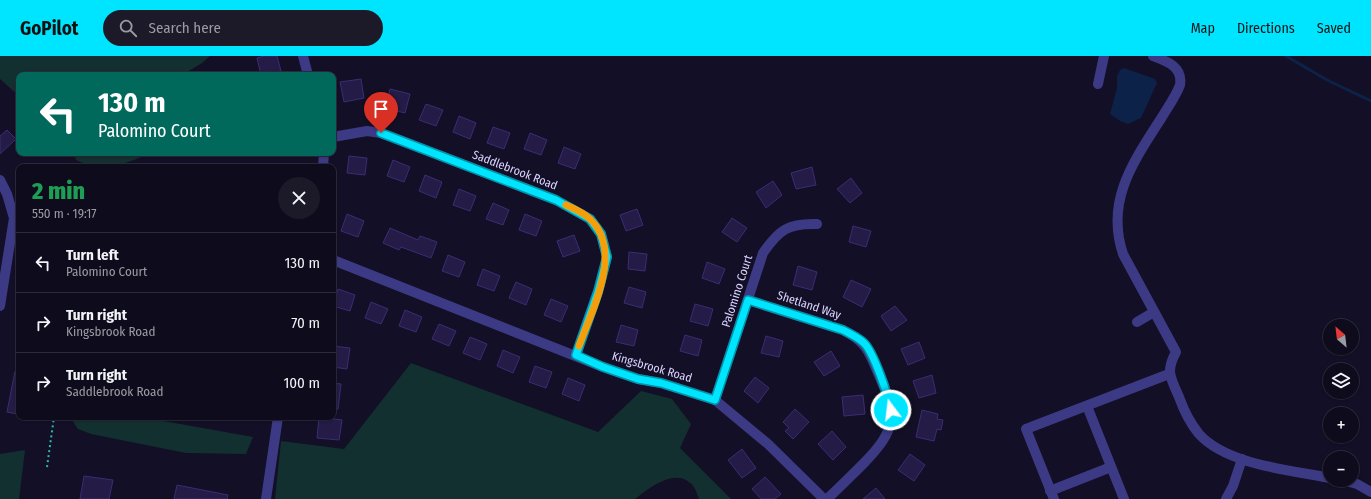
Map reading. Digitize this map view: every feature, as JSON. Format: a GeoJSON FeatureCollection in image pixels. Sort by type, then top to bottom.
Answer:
{"type":"FeatureCollection","features":[{"type":"Feature","properties":{"kind":"street"},"geometry":{"type":"LineString","coordinates":[[303,56],[307,72]]}},
{"type":"Feature","properties":{"kind":"street"},"geometry":{"type":"LineString","coordinates":[[1098,84],[1095,74],[1104,56]]}},
{"type":"Feature","properties":{"kind":"street"},"geometry":{"type":"LineString","coordinates":[[1153,56],[1175,67],[1180,75],[1180,85],[1135,159],[1124,183],[1119,199],[1117,222],[1118,237],[1123,254],[1176,352],[1170,363],[1169,374],[1185,412],[1197,432],[1217,449],[1242,459],[1323,476]]}},
{"type":"Feature","properties":{"kind":"street","name":"Saddlebrook Road"},"geometry":{"type":"LineString","coordinates":[[336,136],[367,131],[381,133],[556,200],[590,219],[601,234],[607,257],[598,292],[576,355]]}},
{"type":"Feature","properties":{"kind":"street"},"geometry":{"type":"LineString","coordinates":[[0,180],[16,219],[0,306]]}},
{"type":"Feature","properties":{"kind":"street","name":"Palomino Court"},"geometry":{"type":"LineString","coordinates":[[715,400],[756,271],[763,254],[771,241],[784,230],[799,223],[817,224]]}},
{"type":"Feature","properties":{"kind":"street","name":"Kingsbrook Road"},"geometry":{"type":"LineString","coordinates":[[336,261],[576,355],[603,367],[638,379],[661,383],[715,400],[768,444],[825,499]]}},
{"type":"Feature","properties":{"kind":"street","name":"Shetland Way"},"geometry":{"type":"LineString","coordinates":[[748,300],[843,330],[854,336],[865,344],[888,396],[891,410],[890,422],[888,433],[881,445],[825,499]]}},
{"type":"Feature","properties":{"kind":"street"},"geometry":{"type":"LineString","coordinates":[[1137,322],[1154,312]]}},
{"type":"Feature","properties":{"kind":"street"},"geometry":{"type":"LineString","coordinates":[[1111,467],[1052,495],[1026,429],[1169,374]]}},
{"type":"Feature","properties":{"kind":"street"},"geometry":{"type":"LineString","coordinates":[[1087,406],[1124,499]]}},
{"type":"Feature","properties":{"kind":"street"},"geometry":{"type":"LineString","coordinates":[[266,499],[278,420]]}},
{"type":"Feature","properties":{"kind":"street"},"geometry":{"type":"LineString","coordinates":[[1226,499],[1242,459]]}},
{"type":"Feature","properties":{"kind":"street"},"geometry":{"type":"LineString","coordinates":[[1359,485],[1371,492]]}},
{"type":"Feature","properties":{"kind":"path"},"geometry":{"type":"LineString","coordinates":[[47,467],[54,420]]}},
{"type":"Feature","properties":{"kind":"green space"},"geometry":{"type":"Polygon","coordinates":[[[0,56],[210,56],[187,72],[16,72],[16,93],[0,79],[0,56]]]}},
{"type":"Feature","properties":{"kind":"green space"},"geometry":{"type":"Polygon","coordinates":[[[75,156],[143,156],[126,163],[119,164],[84,164],[76,160],[75,156]]]}},
{"type":"Feature","properties":{"kind":"green space"},"geometry":{"type":"Polygon","coordinates":[[[411,363],[598,432],[641,391],[672,399],[691,424],[680,448],[731,499],[699,499],[692,484],[684,479],[676,478],[661,482],[635,499],[275,499],[281,441],[344,449],[411,363]]]}},
{"type":"Feature","properties":{"kind":"green space"},"geometry":{"type":"Polygon","coordinates":[[[72,420],[158,420],[253,437],[246,454],[186,453],[91,434],[78,429],[72,420]]]}},
{"type":"Feature","properties":{"kind":"green space"},"geometry":{"type":"Polygon","coordinates":[[[25,450],[19,499],[0,499],[0,454],[25,450]]]}},
{"type":"Feature","properties":{"kind":"water"},"geometry":{"type":"Polygon","coordinates":[[[1124,68],[1155,79],[1157,83],[1141,118],[1128,124],[1120,121],[1110,114],[1117,88],[1117,76],[1120,70],[1124,68]]]}},
{"type":"Feature","properties":{"kind":"building"},"geometry":{"type":"Polygon","coordinates":[[[264,56],[277,56],[281,71],[260,72],[257,58],[264,56]]]}},
{"type":"Feature","properties":{"kind":"building"},"geometry":{"type":"Polygon","coordinates":[[[361,79],[364,98],[344,102],[340,82],[361,79]]]}},
{"type":"Feature","properties":{"kind":"building"},"geometry":{"type":"Polygon","coordinates":[[[390,89],[410,94],[405,113],[385,108],[390,89]]]}},
{"type":"Feature","properties":{"kind":"building"},"geometry":{"type":"Polygon","coordinates":[[[426,104],[443,110],[436,126],[419,120],[426,104]]]}},
{"type":"Feature","properties":{"kind":"building"},"geometry":{"type":"Polygon","coordinates":[[[459,116],[476,123],[470,139],[453,132],[459,116]]]}},
{"type":"Feature","properties":{"kind":"building"},"geometry":{"type":"Polygon","coordinates":[[[493,127],[510,133],[504,149],[487,143],[493,127]]]}},
{"type":"Feature","properties":{"kind":"building"},"geometry":{"type":"Polygon","coordinates":[[[7,130],[16,139],[0,154],[0,136],[7,130]]]}},
{"type":"Feature","properties":{"kind":"building"},"geometry":{"type":"Polygon","coordinates":[[[530,133],[547,140],[541,155],[524,149],[530,133]]]}},
{"type":"Feature","properties":{"kind":"building"},"geometry":{"type":"Polygon","coordinates":[[[564,147],[581,154],[575,169],[558,163],[564,147]]]}},
{"type":"Feature","properties":{"kind":"building"},"geometry":{"type":"Polygon","coordinates":[[[349,156],[367,158],[365,175],[347,173],[349,156]]]}},
{"type":"Feature","properties":{"kind":"building"},"geometry":{"type":"Polygon","coordinates":[[[393,160],[410,167],[404,182],[387,176],[393,160]]]}},
{"type":"Feature","properties":{"kind":"building"},"geometry":{"type":"Polygon","coordinates":[[[812,167],[816,185],[796,189],[791,173],[812,167]]]}},
{"type":"Feature","properties":{"kind":"building"},"geometry":{"type":"Polygon","coordinates":[[[425,175],[442,182],[436,198],[419,191],[425,175]]]}},
{"type":"Feature","properties":{"kind":"building"},"geometry":{"type":"Polygon","coordinates":[[[851,178],[862,193],[850,203],[837,189],[851,178]]]}},
{"type":"Feature","properties":{"kind":"building"},"geometry":{"type":"Polygon","coordinates":[[[773,181],[782,195],[766,208],[756,192],[773,181]]]}},
{"type":"Feature","properties":{"kind":"building"},"geometry":{"type":"Polygon","coordinates":[[[459,189],[476,196],[470,211],[453,205],[459,189]]]}},
{"type":"Feature","properties":{"kind":"building"},"geometry":{"type":"Polygon","coordinates":[[[493,203],[509,210],[503,225],[486,219],[493,203]]]}},
{"type":"Feature","properties":{"kind":"building"},"geometry":{"type":"Polygon","coordinates":[[[637,209],[643,225],[626,231],[620,215],[637,209]]]}},
{"type":"Feature","properties":{"kind":"building"},"geometry":{"type":"Polygon","coordinates":[[[347,214],[364,221],[358,237],[341,231],[347,214]]]}},
{"type":"Feature","properties":{"kind":"building"},"geometry":{"type":"Polygon","coordinates":[[[525,214],[542,221],[536,236],[519,230],[525,214]]]}},
{"type":"Feature","properties":{"kind":"building"},"geometry":{"type":"Polygon","coordinates":[[[732,218],[747,228],[737,242],[722,232],[732,218]]]}},
{"type":"Feature","properties":{"kind":"building"},"geometry":{"type":"Polygon","coordinates":[[[853,226],[871,231],[866,247],[849,242],[853,226]]]}},
{"type":"Feature","properties":{"kind":"building"},"geometry":{"type":"Polygon","coordinates":[[[390,228],[418,240],[420,236],[437,242],[431,258],[401,247],[399,250],[383,243],[390,228]]]}},
{"type":"Feature","properties":{"kind":"building"},"geometry":{"type":"Polygon","coordinates":[[[574,235],[580,251],[563,257],[557,241],[574,235]]]}},
{"type":"Feature","properties":{"kind":"building"},"geometry":{"type":"Polygon","coordinates":[[[629,252],[647,254],[645,271],[628,269],[629,252]]]}},
{"type":"Feature","properties":{"kind":"building"},"geometry":{"type":"Polygon","coordinates":[[[448,255],[465,262],[459,277],[442,271],[448,255]]]}},
{"type":"Feature","properties":{"kind":"building"},"geometry":{"type":"Polygon","coordinates":[[[707,262],[725,269],[719,284],[702,278],[707,262]]]}},
{"type":"Feature","properties":{"kind":"building"},"geometry":{"type":"Polygon","coordinates":[[[798,266],[817,272],[812,290],[793,285],[798,266]]]}},
{"type":"Feature","properties":{"kind":"building"},"geometry":{"type":"Polygon","coordinates":[[[483,269],[500,276],[494,291],[477,285],[483,269]]]}},
{"type":"Feature","properties":{"kind":"building"},"geometry":{"type":"Polygon","coordinates":[[[851,280],[871,289],[862,307],[843,297],[851,280]]]}},
{"type":"Feature","properties":{"kind":"building"},"geometry":{"type":"Polygon","coordinates":[[[516,282],[532,289],[526,305],[509,298],[516,282]]]}},
{"type":"Feature","properties":{"kind":"building"},"geometry":{"type":"Polygon","coordinates":[[[629,287],[646,292],[642,308],[624,303],[629,287]]]}},
{"type":"Feature","properties":{"kind":"building"},"geometry":{"type":"Polygon","coordinates":[[[338,289],[355,295],[350,311],[336,307],[336,296],[338,289]]]}},
{"type":"Feature","properties":{"kind":"building"},"geometry":{"type":"Polygon","coordinates":[[[551,299],[568,306],[561,322],[544,315],[551,299]]]}},
{"type":"Feature","properties":{"kind":"building"},"geometry":{"type":"Polygon","coordinates":[[[371,302],[388,309],[381,324],[365,318],[371,302]]]}},
{"type":"Feature","properties":{"kind":"building"},"geometry":{"type":"Polygon","coordinates":[[[695,304],[713,309],[708,326],[690,321],[695,304]]]}},
{"type":"Feature","properties":{"kind":"building"},"geometry":{"type":"Polygon","coordinates":[[[895,306],[907,320],[891,331],[881,316],[895,306]]]}},
{"type":"Feature","properties":{"kind":"building"},"geometry":{"type":"Polygon","coordinates":[[[405,310],[422,317],[416,332],[399,326],[405,310]]]}},
{"type":"Feature","properties":{"kind":"building"},"geometry":{"type":"Polygon","coordinates":[[[439,324],[456,331],[449,346],[432,339],[439,324]]]}},
{"type":"Feature","properties":{"kind":"building"},"geometry":{"type":"Polygon","coordinates":[[[621,325],[638,330],[634,346],[616,342],[621,325]]]}},
{"type":"Feature","properties":{"kind":"building"},"geometry":{"type":"Polygon","coordinates":[[[685,335],[702,340],[698,356],[680,351],[685,335]]]}},
{"type":"Feature","properties":{"kind":"building"},"geometry":{"type":"Polygon","coordinates":[[[766,336],[783,341],[779,357],[761,353],[766,336]]]}},
{"type":"Feature","properties":{"kind":"building"},"geometry":{"type":"Polygon","coordinates":[[[470,337],[487,344],[480,360],[463,353],[470,337]]]}},
{"type":"Feature","properties":{"kind":"building"},"geometry":{"type":"Polygon","coordinates":[[[919,342],[925,358],[908,365],[901,349],[919,342]]]}},
{"type":"Feature","properties":{"kind":"building"},"geometry":{"type":"Polygon","coordinates":[[[336,346],[350,348],[347,369],[336,367],[336,346]]]}},
{"type":"Feature","properties":{"kind":"building"},"geometry":{"type":"Polygon","coordinates":[[[503,350],[520,357],[513,373],[497,366],[503,350]]]}},
{"type":"Feature","properties":{"kind":"building"},"geometry":{"type":"Polygon","coordinates":[[[831,351],[840,366],[824,376],[814,362],[831,351]]]}},
{"type":"Feature","properties":{"kind":"building"},"geometry":{"type":"Polygon","coordinates":[[[535,366],[552,372],[546,388],[529,382],[535,366]]]}},
{"type":"Feature","properties":{"kind":"building"},"geometry":{"type":"Polygon","coordinates":[[[15,371],[16,371],[16,414],[7,412],[15,371]]]}},
{"type":"Feature","properties":{"kind":"building"},"geometry":{"type":"Polygon","coordinates":[[[932,375],[936,393],[919,398],[913,381],[932,375]]]}},
{"type":"Feature","properties":{"kind":"building"},"geometry":{"type":"Polygon","coordinates":[[[755,377],[769,388],[758,403],[744,391],[755,377]]]}},
{"type":"Feature","properties":{"kind":"building"},"geometry":{"type":"Polygon","coordinates":[[[568,378],[585,385],[579,401],[562,394],[568,378]]]}},
{"type":"Feature","properties":{"kind":"building"},"geometry":{"type":"Polygon","coordinates":[[[336,383],[341,384],[338,409],[336,409],[336,383]]]}},
{"type":"Feature","properties":{"kind":"building"},"geometry":{"type":"Polygon","coordinates":[[[863,395],[865,414],[844,416],[842,397],[863,395]]]}},
{"type":"Feature","properties":{"kind":"building"},"geometry":{"type":"Polygon","coordinates":[[[795,409],[809,422],[793,439],[785,431],[789,428],[783,422],[795,409]]]}},
{"type":"Feature","properties":{"kind":"building"},"geometry":{"type":"Polygon","coordinates":[[[922,410],[938,414],[937,419],[943,420],[941,430],[937,429],[934,441],[916,437],[922,410]]]}},
{"type":"Feature","properties":{"kind":"building"},"geometry":{"type":"Polygon","coordinates":[[[319,420],[342,420],[339,440],[317,438],[319,420]]]}},
{"type":"Feature","properties":{"kind":"building"},"geometry":{"type":"Polygon","coordinates":[[[832,431],[846,447],[833,460],[818,444],[832,431]]]}},
{"type":"Feature","properties":{"kind":"building"},"geometry":{"type":"Polygon","coordinates":[[[742,449],[756,468],[742,478],[728,460],[742,449]]]}},
{"type":"Feature","properties":{"kind":"building"},"geometry":{"type":"Polygon","coordinates":[[[910,454],[925,465],[914,481],[898,470],[910,454]]]}},
{"type":"Feature","properties":{"kind":"building"},"geometry":{"type":"Polygon","coordinates":[[[84,476],[113,480],[109,499],[80,499],[84,476]]]}},
{"type":"Feature","properties":{"kind":"building"},"geometry":{"type":"Polygon","coordinates":[[[765,477],[781,494],[775,499],[761,499],[752,489],[765,477]]]}},
{"type":"Feature","properties":{"kind":"building"},"geometry":{"type":"Polygon","coordinates":[[[177,485],[228,495],[227,499],[174,499],[177,485]]]}},
{"type":"Feature","properties":{"kind":"building"},"geometry":{"type":"Polygon","coordinates":[[[876,488],[885,499],[863,499],[876,488]]]}},
{"type":"Feature","properties":{"kind":"waterway"},"geometry":{"type":"LineString","coordinates":[[1286,56],[1327,80],[1371,101]]}},
{"type":"Feature","properties":{"kind":"slow traffic"},"geometry":{"type":"LineString","coordinates":[[566,205],[583,213],[596,226],[604,242],[607,257],[604,274],[579,346]]}},
{"type":"Feature","properties":{"kind":"route"},"geometry":{"type":"LineString","coordinates":[[381,133],[556,200],[583,213],[590,219],[601,234],[607,257],[604,274],[576,355],[603,367],[638,379],[661,383],[715,400],[748,300],[768,305],[843,330],[865,344],[888,396],[891,410]]}}]}
